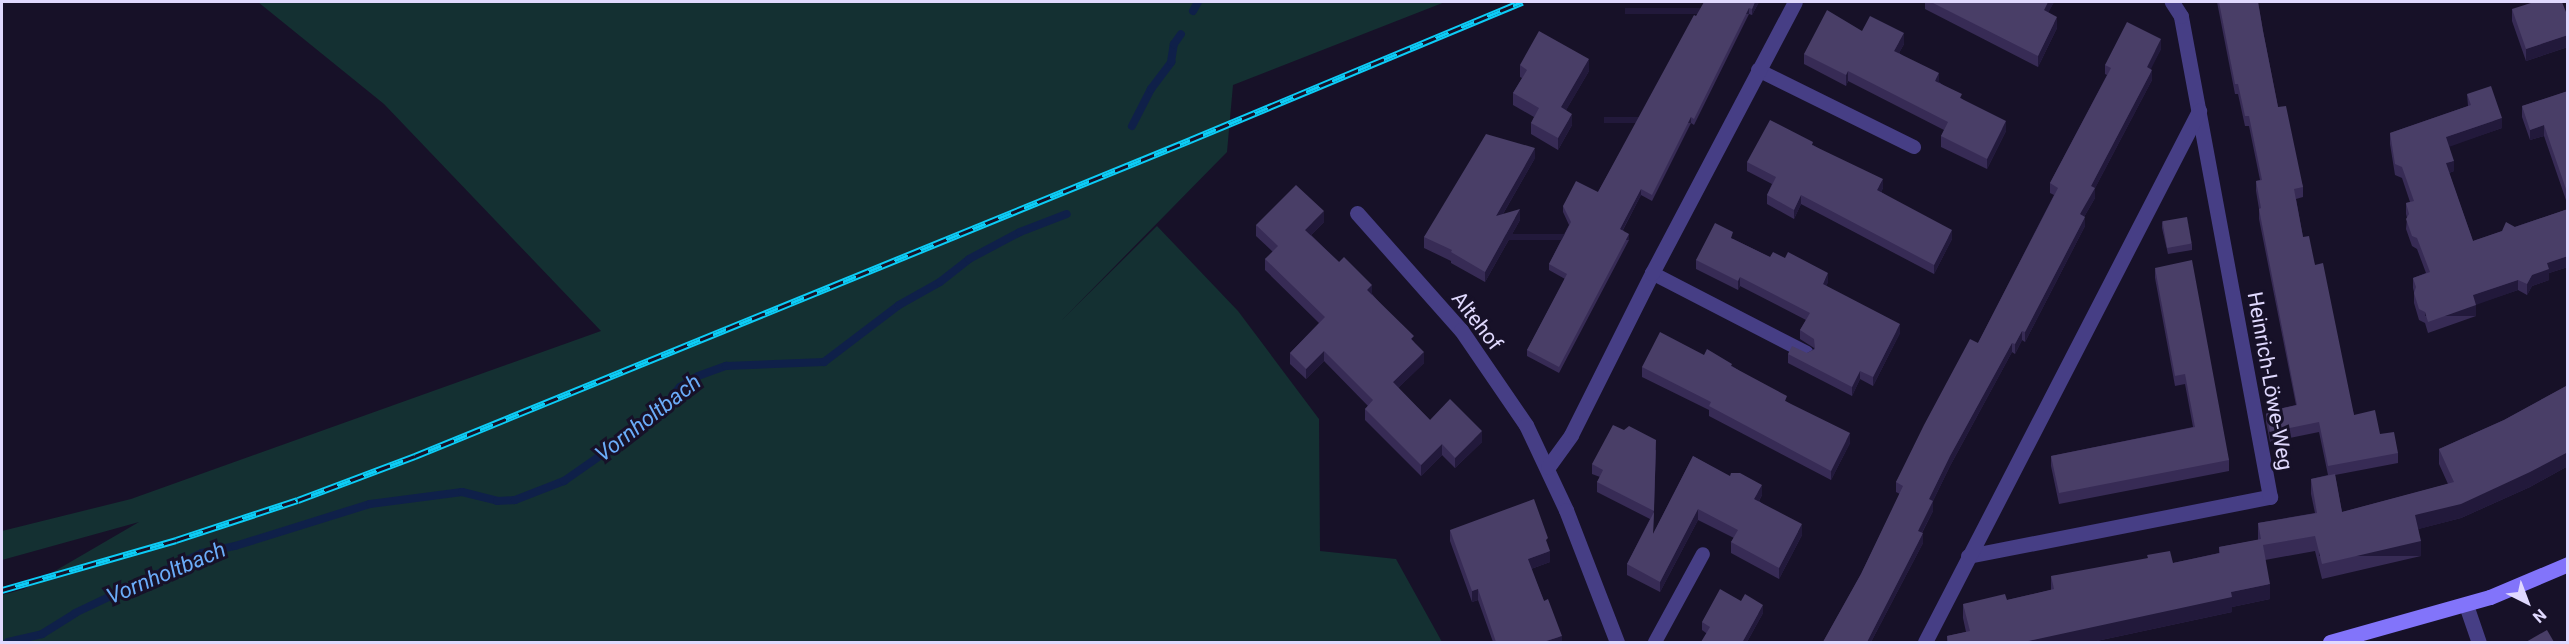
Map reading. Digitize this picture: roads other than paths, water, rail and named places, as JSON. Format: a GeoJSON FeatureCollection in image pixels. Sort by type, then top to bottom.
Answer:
{"type":"FeatureCollection","features":[{"type":"Feature","properties":{"kind":"street"},"geometry":{"type":"LineString","coordinates":[[1548,467],[1571,435],[1652,273],[1795,2]]}},
{"type":"Feature","properties":{"kind":"street","name":"Heinrich-Löwe-Weg"},"geometry":{"type":"LineString","coordinates":[[1968,556],[2270,497],[2181,16],[2172,2]]}},
{"type":"Feature","properties":{"kind":"street"},"geometry":{"type":"LineString","coordinates":[[1925,642],[2199,111]]}},
{"type":"Feature","properties":{"kind":"street","name":"Altehof"},"geometry":{"type":"LineString","coordinates":[[1357,213],[1461,330],[1526,425],[1548,467],[1617,642]]}},
{"type":"Feature","properties":{"kind":"street"},"geometry":{"type":"LineString","coordinates":[[2330,642],[2466,605],[2568,564]]}},
{"type":"Feature","properties":{"kind":"street"},"geometry":{"type":"LineString","coordinates":[[2466,605],[2479,642]]}},
{"type":"Feature","properties":{"kind":"lane"},"geometry":{"type":"LineString","coordinates":[[1758,70],[1914,147]]}},
{"type":"Feature","properties":{"kind":"lane"},"geometry":{"type":"LineString","coordinates":[[1652,273],[1807,352]]}},
{"type":"Feature","properties":{"kind":"lane"},"geometry":{"type":"LineString","coordinates":[[1655,642],[1703,554]]}},
{"type":"Feature","properties":{"kind":"waterway","name":"Vornholtbach"},"geometry":{"type":"LineString","coordinates":[[1193,11],[1198,2]]}},
{"type":"Feature","properties":{"kind":"waterway","name":"Vornholtbach"},"geometry":{"type":"LineString","coordinates":[[1132,126],[1151,89],[1171,62],[1174,44],[1181,34]]}},
{"type":"Feature","properties":{"kind":"waterway","name":"Vornholtbach"},"geometry":{"type":"LineString","coordinates":[[8,642],[42,634],[75,613],[202,553],[235,546],[370,504],[462,492],[497,501],[515,500],[564,481],[654,418],[680,387],[698,376],[726,366],[824,362],[899,305],[940,282],[969,259],[1020,232],[1067,214]]}},
{"type":"Feature","properties":{"kind":"railway"},"geometry":{"type":"LineString","coordinates":[[2,590],[176,540],[298,500],[415,456],[1522,2]]}}]}
